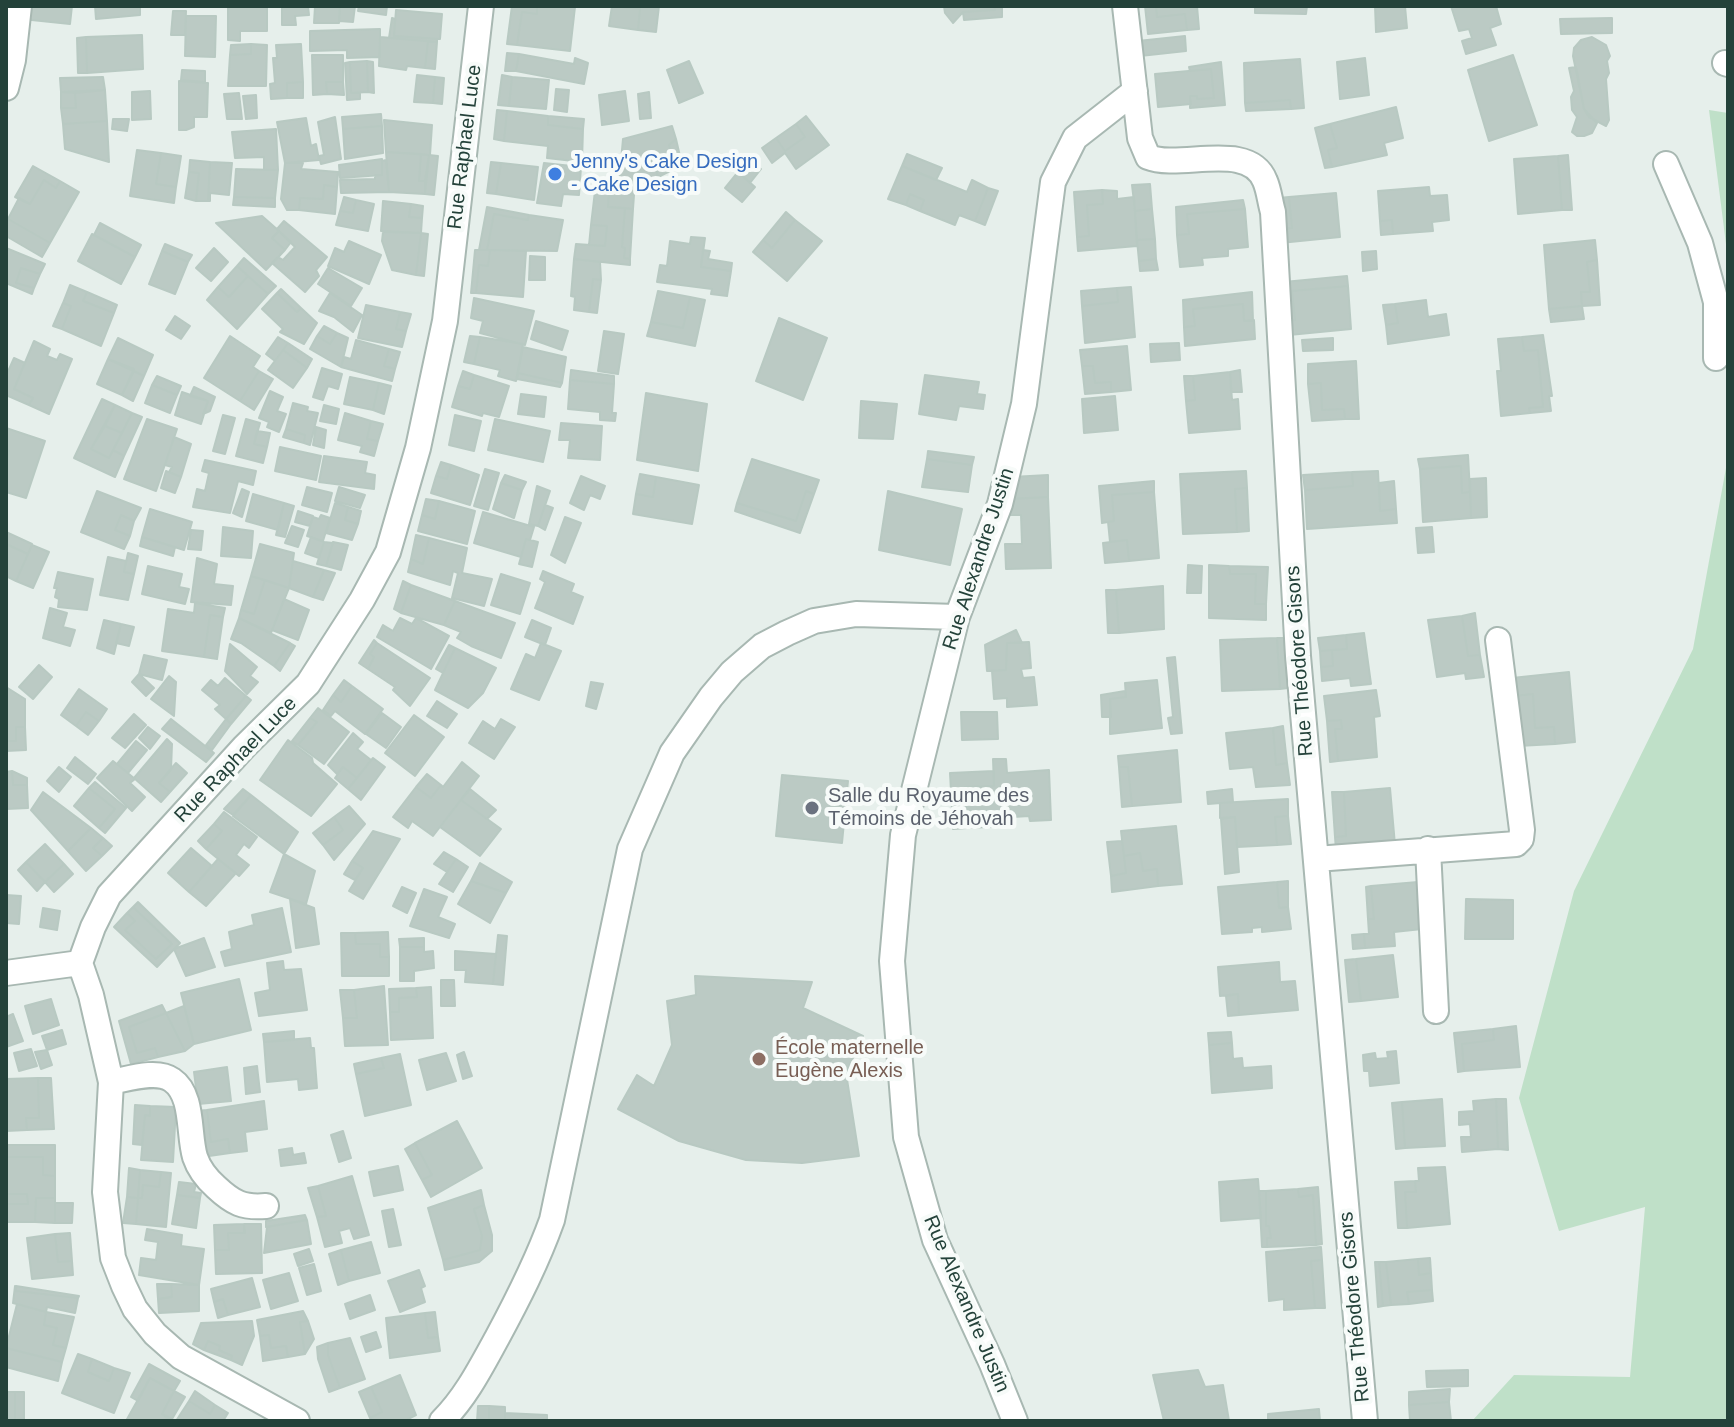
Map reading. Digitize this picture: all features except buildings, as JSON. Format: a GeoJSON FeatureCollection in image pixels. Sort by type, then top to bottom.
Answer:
{"type":"FeatureCollection","features":[{"type":"Feature","properties":{"kind":"street"},"geometry":{"type":"LineString","coordinates":[[6,88],[13,60],[19,6]]}},
{"type":"Feature","properties":{"kind":"street","name":"Rue Raphael Luce"},"geometry":{"type":"LineString","coordinates":[[80,963],[109,895],[244,747],[308,684],[362,600],[388,552],[418,448],[445,321],[481,6]]}},
{"type":"Feature","properties":{"kind":"street","name":"Rue Théodore Gisors"},"geometry":{"type":"LineString","coordinates":[[1125,6],[1140,138],[1148,157],[1160,162],[1225,157],[1246,163],[1264,177],[1273,212],[1298,656],[1365,1421]]}},
{"type":"Feature","properties":{"kind":"street","name":"Rue Alexandre Justin"},"geometry":{"type":"LineString","coordinates":[[1015,1421],[935,1240],[906,1137],[892,961],[903,835],[957,617],[1000,504],[1024,404],[1053,182],[1075,138],[1135,91]]}},
{"type":"Feature","properties":{"kind":"street"},"geometry":{"type":"LineString","coordinates":[[1666,164],[1700,243],[1716,302],[1716,358]]}},
{"type":"Feature","properties":{"kind":"street"},"geometry":{"type":"LineString","coordinates":[[453,1415],[519,1300],[552,1220],[630,849],[672,753],[732,672],[762,646],[787,633],[814,621],[856,614],[957,617]]}},
{"type":"Feature","properties":{"kind":"street"},"geometry":{"type":"LineString","coordinates":[[1316,859],[1516,844],[1521,839],[1498,640]]}},
{"type":"Feature","properties":{"kind":"street"},"geometry":{"type":"LineString","coordinates":[[1428,849],[1436,1011]]}},
{"type":"Feature","properties":{"kind":"street"},"geometry":{"type":"LineString","coordinates":[[6,973],[80,963],[91,995],[111,1082],[106,1203],[113,1258],[135,1309],[155,1334],[181,1357],[297,1421]]}},
{"type":"Feature","properties":{"kind":"street"},"geometry":{"type":"LineString","coordinates":[[111,1082],[161,1076],[172,1080],[181,1090],[195,1158],[206,1177],[236,1204],[266,1206]]}},
{"type":"Feature","properties":{"kind":"green space"},"geometry":{"type":"Polygon","coordinates":[[[1709,110],[1728,113],[1728,260],[1709,110]]]}},
{"type":"Feature","properties":{"kind":"green space"},"geometry":{"type":"Polygon","coordinates":[[[1728,457],[1728,1421],[1472,1421],[1514,1375],[1630,1377],[1645,1207],[1559,1231],[1519,1098],[1574,891],[1693,649],[1728,457]]]}},
{"type":"Feature","properties":{"kind":"place","name":"Jenny's Cake Design - Cake Design"},"geometry":{"type":"Point","coordinates":[555,174]}},
{"type":"Feature","properties":{"kind":"place","name":"Salle du Royaume des Témoins de Jéhovah"},"geometry":{"type":"Point","coordinates":[812,808]}},
{"type":"Feature","properties":{"kind":"place","name":"École maternelle Eugène Alexis"},"geometry":{"type":"Point","coordinates":[759,1059]}}]}
